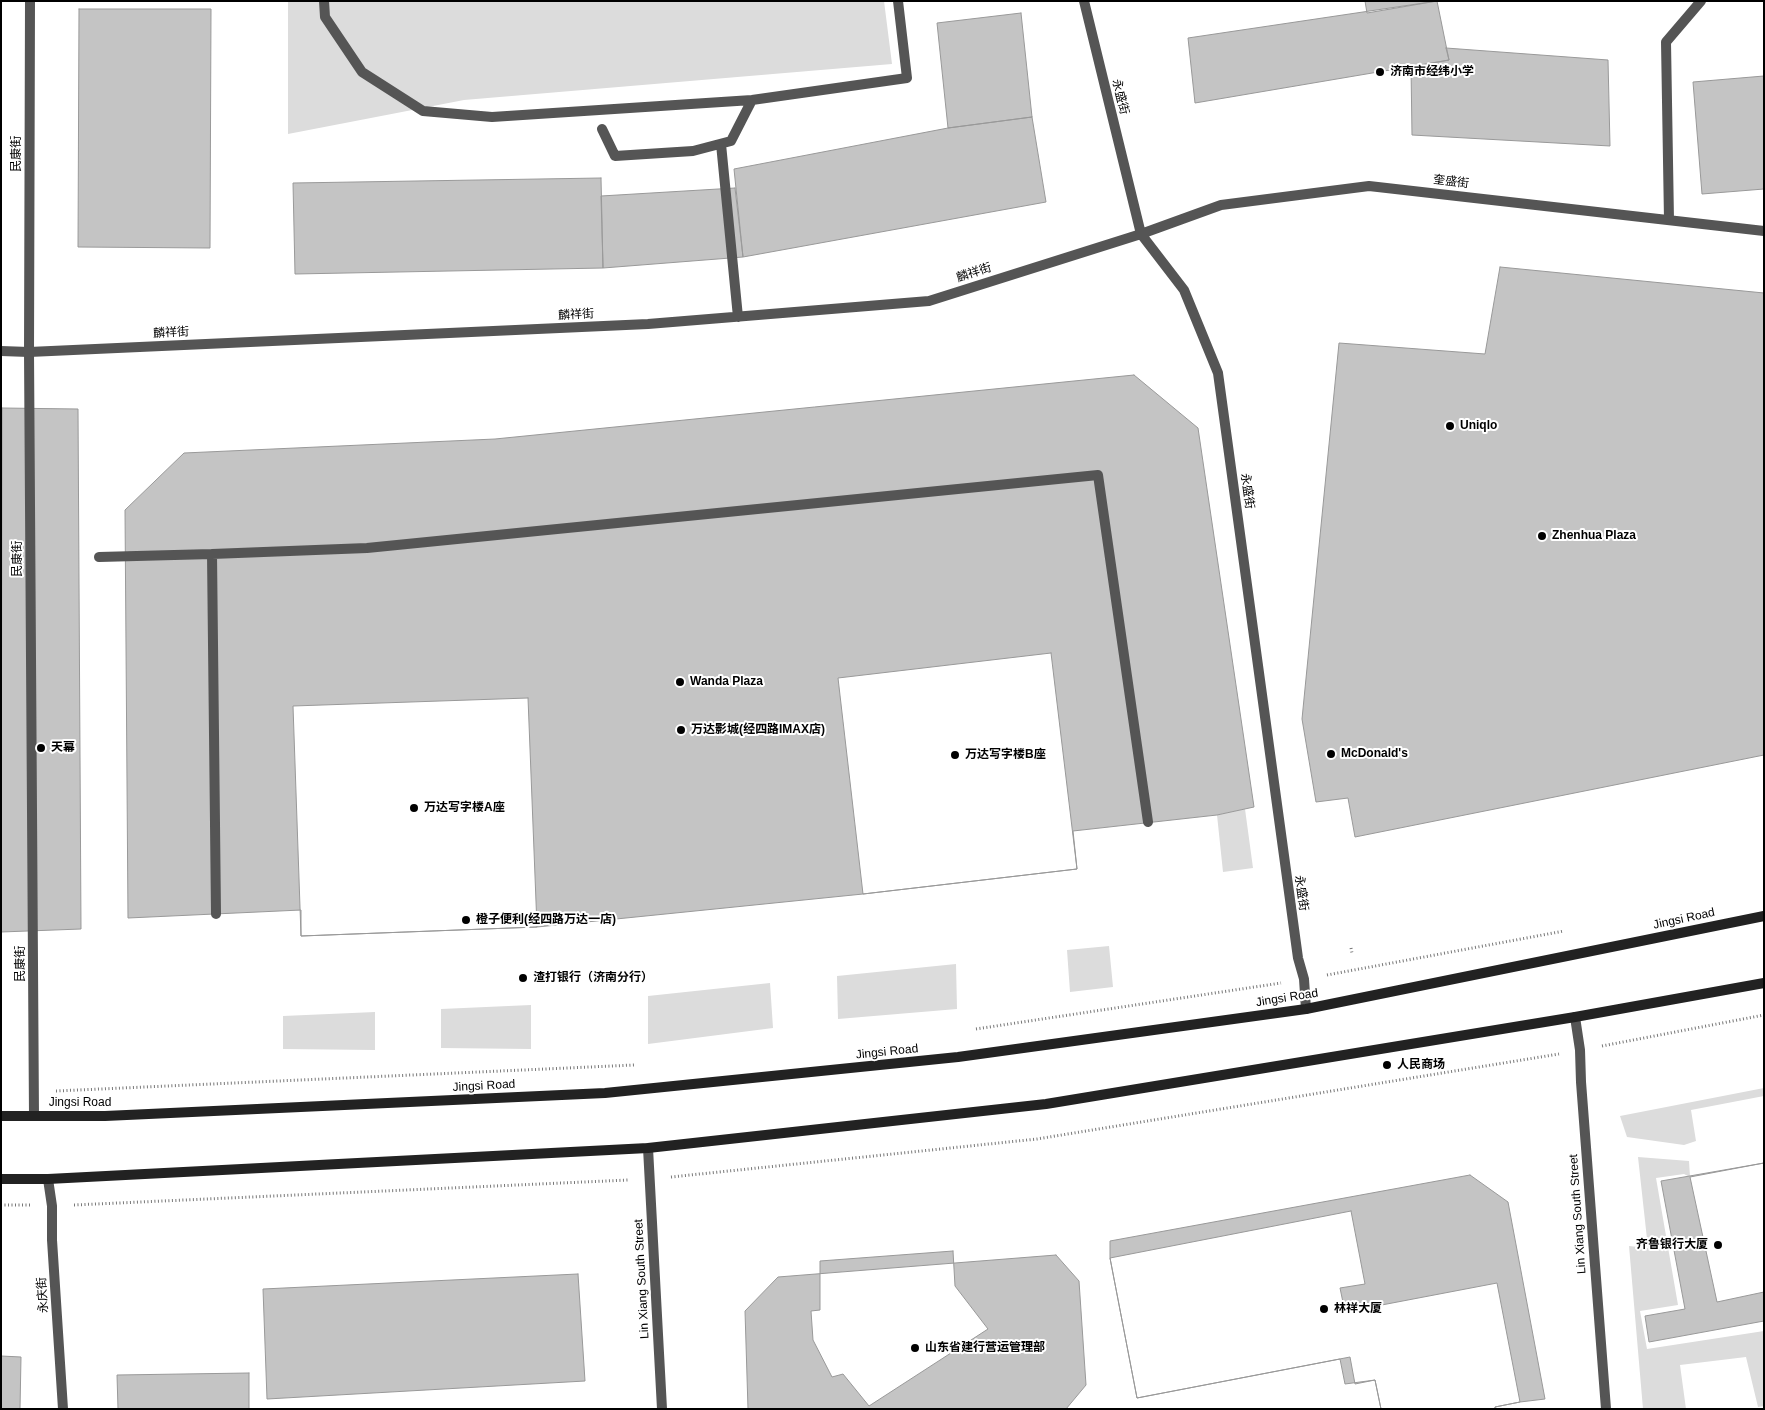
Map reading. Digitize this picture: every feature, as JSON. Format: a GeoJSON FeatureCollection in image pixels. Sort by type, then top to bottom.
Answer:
{"type":"FeatureCollection","features":[{"type":"Feature","properties":{"kind":"main road","name":"Jingsi Road"},"geometry":{"type":"LineString","coordinates":[[1,1116],[105,1116],[606,1093],[958,1057],[1306,1009],[1764,916]]}},
{"type":"Feature","properties":{"kind":"main road"},"geometry":{"type":"LineString","coordinates":[[1,1179],[48,1179],[648,1148],[1046,1104],[1575,1017],[1764,983]]}},
{"type":"Feature","properties":{"kind":"street","name":"民康街"},"geometry":{"type":"LineString","coordinates":[[30,1],[29,352],[34,1116]]}},
{"type":"Feature","properties":{"kind":"street"},"geometry":{"type":"LineString","coordinates":[[324,1],[325,17],[362,72],[424,111],[492,117],[752,100],[907,78],[898,1]]}},
{"type":"Feature","properties":{"kind":"street","name":"永盛街"},"geometry":{"type":"LineString","coordinates":[[1084,1],[1141,234],[1184,290],[1218,373],[1298,958],[1304,979],[1306,1009]]}},
{"type":"Feature","properties":{"kind":"street"},"geometry":{"type":"LineString","coordinates":[[1669,220],[1666,42],[1701,1]]}},
{"type":"Feature","properties":{"kind":"street"},"geometry":{"type":"LineString","coordinates":[[602,129],[616,156],[693,151],[731,141],[752,100]]}},
{"type":"Feature","properties":{"kind":"street"},"geometry":{"type":"LineString","coordinates":[[721,144],[738,317]]}},
{"type":"Feature","properties":{"kind":"street","name":"奎盛街"},"geometry":{"type":"LineString","coordinates":[[1141,234],[1221,205],[1369,186],[1764,231]]}},
{"type":"Feature","properties":{"kind":"street","name":"麟祥街"},"geometry":{"type":"LineString","coordinates":[[1,351],[29,352],[648,324],[930,301],[1141,234]]}},
{"type":"Feature","properties":{"kind":"street"},"geometry":{"type":"LineString","coordinates":[[99,557],[366,548],[1098,475],[1148,822]]}},
{"type":"Feature","properties":{"kind":"street"},"geometry":{"type":"LineString","coordinates":[[212,554],[216,914]]}},
{"type":"Feature","properties":{"kind":"street","name":"Lin Xiang South Street"},"geometry":{"type":"LineString","coordinates":[[1575,1017],[1580,1050],[1606,1409]]}},
{"type":"Feature","properties":{"kind":"street","name":"Lin Xiang South Street"},"geometry":{"type":"LineString","coordinates":[[648,1148],[662,1409]]}},
{"type":"Feature","properties":{"kind":"street","name":"永庆街"},"geometry":{"type":"LineString","coordinates":[[48,1179],[52,1206],[52,1240],[63,1409]]}},
{"type":"Feature","properties":{"kind":"path"},"geometry":{"type":"LineString","coordinates":[[974,1029],[1304,979],[1568,930]]}},
{"type":"Feature","properties":{"kind":"path"},"geometry":{"type":"LineString","coordinates":[[1351,948],[1352,953]]}},
{"type":"Feature","properties":{"kind":"path"},"geometry":{"type":"LineString","coordinates":[[34,1092],[640,1064]]}},
{"type":"Feature","properties":{"kind":"shaded area"},"geometry":{"type":"Polygon","coordinates":[[[288,1],[884,1],[892,64],[464,100],[288,134],[288,1]]]}},
{"type":"Feature","properties":{"kind":"shaded area"},"geometry":{"type":"Polygon","coordinates":[[[1245,809],[1253,868],[1223,872],[1217,815],[1245,809]]]}},
{"type":"Feature","properties":{"kind":"shaded area"},"geometry":{"type":"Polygon","coordinates":[[[1109,946],[1113,987],[1070,992],[1067,950],[1109,946]]]}},
{"type":"Feature","properties":{"kind":"shaded area"},"geometry":{"type":"Polygon","coordinates":[[[956,964],[957,1009],[838,1019],[837,976],[956,964]]]}},
{"type":"Feature","properties":{"kind":"shaded area"},"geometry":{"type":"Polygon","coordinates":[[[770,983],[773,1028],[648,1044],[648,996],[770,983]]]}},
{"type":"Feature","properties":{"kind":"shaded area"},"geometry":{"type":"Polygon","coordinates":[[[531,1005],[531,1049],[441,1048],[441,1009],[531,1005]]]}},
{"type":"Feature","properties":{"kind":"shaded area"},"geometry":{"type":"Polygon","coordinates":[[[375,1012],[375,1050],[283,1049],[283,1016],[375,1012]]]}},
{"type":"Feature","properties":{"kind":"shaded area"},"geometry":{"type":"Polygon","coordinates":[[[1764,1088],[1764,1096],[1691,1110],[1696,1141],[1684,1145],[1627,1137],[1620,1116],[1764,1088]]]}},
{"type":"Feature","properties":{"kind":"shaded area"},"geometry":{"type":"Polygon","coordinates":[[[1638,1157],[1689,1161],[1690,1177],[1684,1174],[1656,1178],[1678,1305],[1640,1311],[1647,1349],[1764,1331],[1764,1406],[1758,1407],[1746,1357],[1680,1365],[1686,1409],[1643,1409],[1629,1246],[1648,1248],[1638,1157]]]}},
{"type":"Feature","properties":{"kind":"building"},"geometry":{"type":"Polygon","coordinates":[[[1365,1],[1437,1],[1367,13],[1365,1]]]}},
{"type":"Feature","properties":{"kind":"building"},"geometry":{"type":"Polygon","coordinates":[[[1437,1],[1449,60],[1195,103],[1188,38],[1437,1]]]}},
{"type":"Feature","properties":{"kind":"building"},"geometry":{"type":"Polygon","coordinates":[[[79,9],[211,9],[210,248],[78,247],[79,9]]]}},
{"type":"Feature","properties":{"kind":"building"},"geometry":{"type":"Polygon","coordinates":[[[1021,13],[1032,117],[948,128],[937,23],[1021,13]]]}},
{"type":"Feature","properties":{"kind":"building"},"geometry":{"type":"Polygon","coordinates":[[[1446,48],[1608,60],[1610,146],[1412,135],[1411,67],[1449,60],[1446,48]]]}},
{"type":"Feature","properties":{"kind":"building"},"geometry":{"type":"Polygon","coordinates":[[[1764,76],[1764,189],[1702,194],[1693,82],[1764,76]]]}},
{"type":"Feature","properties":{"kind":"building"},"geometry":{"type":"Polygon","coordinates":[[[1032,117],[1046,202],[743,257],[734,169],[948,128],[1032,117]]]}},
{"type":"Feature","properties":{"kind":"building"},"geometry":{"type":"Polygon","coordinates":[[[601,178],[603,268],[295,274],[293,183],[601,178]]]}},
{"type":"Feature","properties":{"kind":"building"},"geometry":{"type":"Polygon","coordinates":[[[735,188],[743,257],[603,268],[601,196],[735,188]]]}},
{"type":"Feature","properties":{"kind":"building","name":"Zhenhua Plaza"},"geometry":{"type":"Polygon","coordinates":[[[1500,267],[1764,293],[1764,755],[1355,837],[1348,798],[1316,802],[1302,719],[1339,343],[1485,354],[1500,267]]]}},
{"type":"Feature","properties":{"kind":"building","name":"Wanda Plaza"},"geometry":{"type":"Polygon","coordinates":[[[1134,375],[1198,428],[1254,807],[1217,815],[1073,831],[1077,869],[863,894],[537,927],[301,936],[301,910],[128,918],[125,510],[184,453],[495,439],[1134,375]]]}},
{"type":"Feature","properties":{"kind":"building","name":"天幕"},"geometry":{"type":"Polygon","coordinates":[[[2,408],[78,409],[81,929],[1,932],[2,408]]]}},
{"type":"Feature","properties":{"kind":"building","name":"万达写字楼B座"},"geometry":{"type":"Polygon","coordinates":[[[1051,653],[1077,869],[863,894],[838,678],[1051,653]]]}},
{"type":"Feature","properties":{"kind":"building","name":"万达写字楼A座"},"geometry":{"type":"Polygon","coordinates":[[[528,698],[537,927],[301,936],[293,706],[528,698]]]}},
{"type":"Feature","properties":{"kind":"building","name":"齐鲁银行大厦"},"geometry":{"type":"Polygon","coordinates":[[[1764,1163],[1764,1321],[1649,1342],[1645,1316],[1685,1309],[1661,1181],[1764,1163]]]}},
{"type":"Feature","properties":{"kind":"building"},"geometry":{"type":"Polygon","coordinates":[[[1764,1163],[1764,1292],[1717,1302],[1690,1177],[1764,1163]]]}},
{"type":"Feature","properties":{"kind":"building","name":"林祥大厦"},"geometry":{"type":"Polygon","coordinates":[[[1470,1175],[1508,1202],[1545,1399],[1495,1407],[1495,1409],[1381,1409],[1375,1380],[1345,1384],[1340,1359],[1137,1398],[1110,1258],[1110,1241],[1470,1175]]]}},
{"type":"Feature","properties":{"kind":"building","name":"林祥大厦"},"geometry":{"type":"Polygon","coordinates":[[[1351,1211],[1365,1284],[1340,1288],[1345,1312],[1497,1283],[1520,1402],[1495,1407],[1495,1409],[1381,1409],[1375,1380],[1355,1384],[1350,1357],[1137,1398],[1110,1258],[1351,1211]]]}},
{"type":"Feature","properties":{"kind":"building"},"geometry":{"type":"Polygon","coordinates":[[[953,1251],[955,1286],[988,1329],[869,1406],[843,1374],[832,1377],[813,1340],[811,1311],[820,1310],[820,1261],[953,1251]]]}},
{"type":"Feature","properties":{"kind":"building","name":"山东省建行营运管理部"},"geometry":{"type":"Polygon","coordinates":[[[1056,1255],[1079,1281],[1086,1385],[1066,1409],[748,1409],[745,1311],[778,1277],[1056,1255]]]}},
{"type":"Feature","properties":{"kind":"building"},"geometry":{"type":"Polygon","coordinates":[[[578,1274],[585,1381],[267,1399],[263,1289],[578,1274]]]}},
{"type":"Feature","properties":{"kind":"building"},"geometry":{"type":"Polygon","coordinates":[[[1,1356],[21,1357],[20,1409],[1,1409],[1,1356]]]}},
{"type":"Feature","properties":{"kind":"building"},"geometry":{"type":"Polygon","coordinates":[[[249,1373],[249,1409],[118,1409],[117,1375],[249,1373]]]}},
{"type":"Feature","properties":{"kind":"place","name":"济南市经纬小学"},"geometry":{"type":"Point","coordinates":[1380,72]}},
{"type":"Feature","properties":{"kind":"place","name":"Uniqlo"},"geometry":{"type":"Point","coordinates":[1450,426]}},
{"type":"Feature","properties":{"kind":"place","name":"Zhenhua Plaza"},"geometry":{"type":"Point","coordinates":[1542,536]}},
{"type":"Feature","properties":{"kind":"place","name":"Wanda Plaza"},"geometry":{"type":"Point","coordinates":[680,682]}},
{"type":"Feature","properties":{"kind":"place","name":"万达影城(经四路IMAX店)"},"geometry":{"type":"Point","coordinates":[681,730]}},
{"type":"Feature","properties":{"kind":"place","name":"天幕"},"geometry":{"type":"Point","coordinates":[41,748]}},
{"type":"Feature","properties":{"kind":"place","name":"McDonald's"},"geometry":{"type":"Point","coordinates":[1331,754]}},
{"type":"Feature","properties":{"kind":"place","name":"万达写字楼B座"},"geometry":{"type":"Point","coordinates":[955,755]}},
{"type":"Feature","properties":{"kind":"place","name":"万达写字楼A座"},"geometry":{"type":"Point","coordinates":[414,808]}},
{"type":"Feature","properties":{"kind":"place","name":"橙子便利(经四路万达一店)"},"geometry":{"type":"Point","coordinates":[466,920]}},
{"type":"Feature","properties":{"kind":"place","name":"渣打银行（济南分行）"},"geometry":{"type":"Point","coordinates":[523,978]}},
{"type":"Feature","properties":{"kind":"place","name":"人民商场"},"geometry":{"type":"Point","coordinates":[1387,1065]}},
{"type":"Feature","properties":{"kind":"place","name":"齐鲁银行大厦"},"geometry":{"type":"Point","coordinates":[1718,1245]}},
{"type":"Feature","properties":{"kind":"place","name":"林祥大厦"},"geometry":{"type":"Point","coordinates":[1324,1309]}},
{"type":"Feature","properties":{"kind":"place","name":"山东省建行营运管理部"},"geometry":{"type":"Point","coordinates":[915,1348]}}]}
